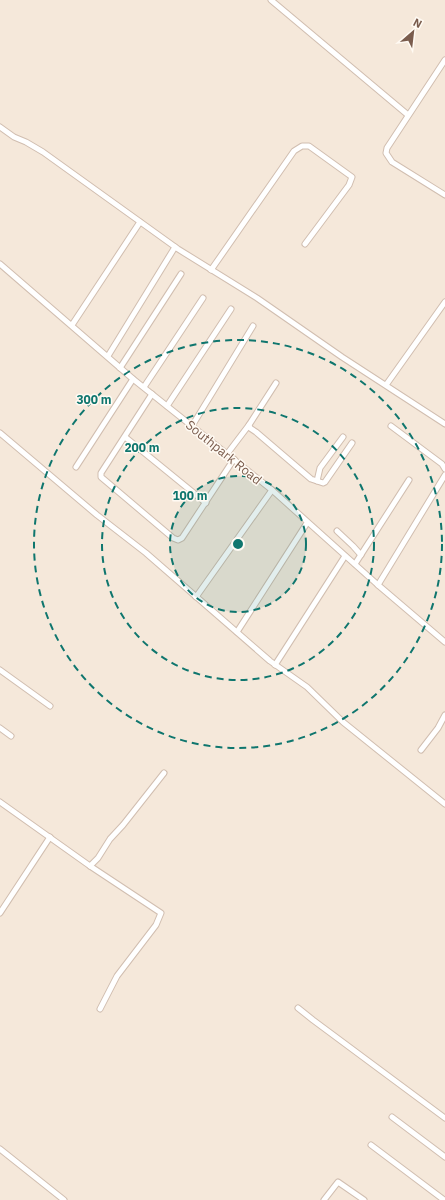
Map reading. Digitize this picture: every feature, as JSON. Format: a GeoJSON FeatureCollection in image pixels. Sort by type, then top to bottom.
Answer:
{"type":"FeatureCollection","features":[{"type":"Feature","properties":{"kind":"street"},"geometry":{"type":"LineString","coordinates":[[271,0],[408,115]]}},
{"type":"Feature","properties":{"kind":"street"},"geometry":{"type":"LineString","coordinates":[[445,60],[387,148],[386,153],[392,162],[445,195]]}},
{"type":"Feature","properties":{"kind":"street"},"geometry":{"type":"LineString","coordinates":[[0,127],[14,138],[26,142],[43,152],[175,247],[257,298],[330,350],[445,424]]}},
{"type":"Feature","properties":{"kind":"street"},"geometry":{"type":"LineString","coordinates":[[211,270],[294,151],[302,146],[309,146],[352,177],[349,185],[305,244]]}},
{"type":"Feature","properties":{"kind":"street"},"geometry":{"type":"LineString","coordinates":[[72,325],[140,222]]}},
{"type":"Feature","properties":{"kind":"street"},"geometry":{"type":"LineString","coordinates":[[108,356],[175,247]]}},
{"type":"Feature","properties":{"kind":"street","name":"Southpark Road"},"geometry":{"type":"LineString","coordinates":[[0,264],[108,356],[132,379],[272,490],[378,585],[445,642]]}},
{"type":"Feature","properties":{"kind":"street"},"geometry":{"type":"LineString","coordinates":[[120,368],[182,274]]}},
{"type":"Feature","properties":{"kind":"street"},"geometry":{"type":"LineString","coordinates":[[144,387],[203,298]]}},
{"type":"Feature","properties":{"kind":"street"},"geometry":{"type":"LineString","coordinates":[[386,385],[445,302]]}},
{"type":"Feature","properties":{"kind":"street"},"geometry":{"type":"LineString","coordinates":[[167,406],[231,309]]}},
{"type":"Feature","properties":{"kind":"street"},"geometry":{"type":"LineString","coordinates":[[192,426],[253,326]]}},
{"type":"Feature","properties":{"kind":"street"},"geometry":{"type":"LineString","coordinates":[[76,467],[132,379]]}},
{"type":"Feature","properties":{"kind":"street"},"geometry":{"type":"LineString","coordinates":[[227,454],[249,425],[276,383]]}},
{"type":"Feature","properties":{"kind":"street"},"geometry":{"type":"LineString","coordinates":[[152,394],[101,473],[101,477],[173,538],[178,540],[182,538],[234,459]]}},
{"type":"Feature","properties":{"kind":"street"},"geometry":{"type":"LineString","coordinates":[[249,425],[250,428],[311,479],[323,483],[352,443]]}},
{"type":"Feature","properties":{"kind":"street"},"geometry":{"type":"LineString","coordinates":[[391,426],[442,464],[445,469]]}},
{"type":"Feature","properties":{"kind":"street"},"geometry":{"type":"LineString","coordinates":[[0,433],[276,665],[307,687],[343,722],[445,804]]}},
{"type":"Feature","properties":{"kind":"street"},"geometry":{"type":"LineString","coordinates":[[125,436],[206,503]]}},
{"type":"Feature","properties":{"kind":"street"},"geometry":{"type":"LineString","coordinates":[[317,481],[320,468],[343,437]]}},
{"type":"Feature","properties":{"kind":"street"},"geometry":{"type":"LineString","coordinates":[[378,585],[445,475]]}},
{"type":"Feature","properties":{"kind":"street"},"geometry":{"type":"LineString","coordinates":[[355,564],[409,480]]}},
{"type":"Feature","properties":{"kind":"street"},"geometry":{"type":"LineString","coordinates":[[196,597],[272,490]]}},
{"type":"Feature","properties":{"kind":"street"},"geometry":{"type":"LineString","coordinates":[[237,632],[307,522]]}},
{"type":"Feature","properties":{"kind":"street"},"geometry":{"type":"LineString","coordinates":[[336,531],[361,555]]}},
{"type":"Feature","properties":{"kind":"street"},"geometry":{"type":"LineString","coordinates":[[276,665],[345,556]]}},
{"type":"Feature","properties":{"kind":"street"},"geometry":{"type":"LineString","coordinates":[[0,670],[50,706]]}},
{"type":"Feature","properties":{"kind":"street"},"geometry":{"type":"LineString","coordinates":[[421,750],[438,728],[445,715]]}},
{"type":"Feature","properties":{"kind":"street"},"geometry":{"type":"LineString","coordinates":[[0,728],[11,736]]}},
{"type":"Feature","properties":{"kind":"street"},"geometry":{"type":"LineString","coordinates":[[90,866],[98,858],[110,839],[164,773]]}},
{"type":"Feature","properties":{"kind":"street"},"geometry":{"type":"LineString","coordinates":[[0,802],[90,866],[161,913],[156,925],[117,976],[100,1009]]}},
{"type":"Feature","properties":{"kind":"street"},"geometry":{"type":"LineString","coordinates":[[0,913],[50,837]]}},
{"type":"Feature","properties":{"kind":"street"},"geometry":{"type":"LineString","coordinates":[[298,1008],[445,1118]]}},
{"type":"Feature","properties":{"kind":"street"},"geometry":{"type":"LineString","coordinates":[[392,1117],[445,1157]]}},
{"type":"Feature","properties":{"kind":"street"},"geometry":{"type":"LineString","coordinates":[[371,1145],[444,1200]]}},
{"type":"Feature","properties":{"kind":"street"},"geometry":{"type":"LineString","coordinates":[[0,1149],[64,1200]]}},
{"type":"Feature","properties":{"kind":"street"},"geometry":{"type":"LineString","coordinates":[[324,1200],[338,1182],[364,1200]]}},
{"type":"Feature","properties":{"kind":"shaded area"},"geometry":{"type":"Polygon","coordinates":[[[0,0],[445,0],[445,1200],[0,1200],[0,0]]]}}]}
